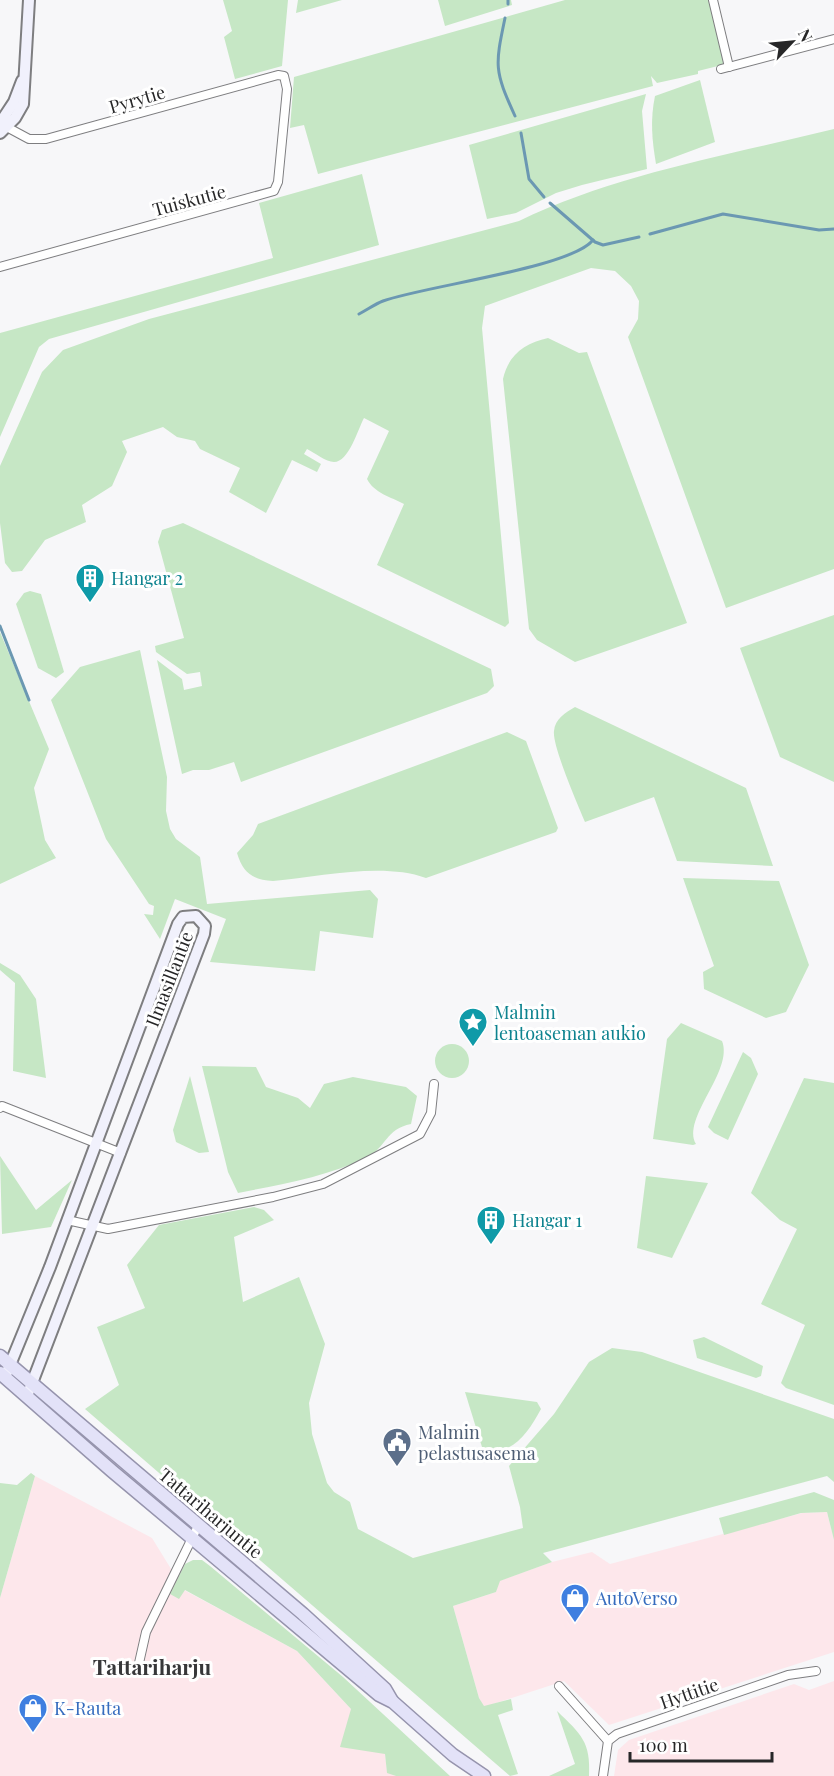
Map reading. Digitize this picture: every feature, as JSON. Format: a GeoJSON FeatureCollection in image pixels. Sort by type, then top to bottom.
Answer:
{"type":"FeatureCollection","features":[{"type":"Feature","properties":{"kind":"main road"},"geometry":{"type":"LineString","coordinates":[[2,126],[23,104],[29,0]]}},
{"type":"Feature","properties":{"kind":"main road","name":"Ilmasillantie"},"geometry":{"type":"LineString","coordinates":[[5,1371],[97,1143],[178,924],[183,917],[196,916],[205,926],[204,934],[27,1396]]}},
{"type":"Feature","properties":{"kind":"main road","name":"Tattariharjuntie"},"geometry":{"type":"LineString","coordinates":[[0,1356],[5,1371],[27,1396],[195,1532]]}},
{"type":"Feature","properties":{"kind":"main road","name":"Tattariharjuntie"},"geometry":{"type":"LineString","coordinates":[[5,1371],[31,1383],[379,1695],[393,1702],[453,1755],[484,1776]]}},
{"type":"Feature","properties":{"kind":"main road","name":"Tattariharjuntie"},"geometry":{"type":"LineString","coordinates":[[453,1755],[470,1776]]}},
{"type":"Feature","properties":{"kind":"street"},"geometry":{"type":"LineString","coordinates":[[713,0],[725,68],[834,39]]}},
{"type":"Feature","properties":{"kind":"street","name":"Pyrytie"},"geometry":{"type":"LineString","coordinates":[[2,126],[29,139],[46,139],[278,75],[284,76]]}},
{"type":"Feature","properties":{"kind":"street","name":"Tuiskutie"},"geometry":{"type":"LineString","coordinates":[[0,267],[274,191],[278,182],[287,89],[284,76]]}},
{"type":"Feature","properties":{"kind":"street"},"geometry":{"type":"LineString","coordinates":[[67,1220],[108,1229],[273,1197],[323,1184],[420,1134],[428,1123],[431,1113],[434,1084]]}},
{"type":"Feature","properties":{"kind":"street"},"geometry":{"type":"LineString","coordinates":[[1,1107],[121,1153]]}},
{"type":"Feature","properties":{"kind":"street"},"geometry":{"type":"LineString","coordinates":[[139,1663],[146,1632],[195,1532]]}},
{"type":"Feature","properties":{"kind":"street","name":"Hyttitie"},"geometry":{"type":"LineString","coordinates":[[608,1741],[616,1734],[788,1675],[816,1671]]}},
{"type":"Feature","properties":{"kind":"street"},"geometry":{"type":"LineString","coordinates":[[559,1686],[608,1741],[603,1776]]}},
{"type":"Feature","properties":{"kind":"shaded area"},"geometry":{"type":"Polygon","coordinates":[[[35,1476],[152,1538],[184,1590],[297,1651],[351,1709],[385,1754],[387,1772],[396,1776],[0,1776],[0,1598],[35,1476]]]}},
{"type":"Feature","properties":{"kind":"shaded area"},"geometry":{"type":"Polygon","coordinates":[[[827,1512],[834,1540],[834,1652],[609,1725],[564,1681],[484,1707],[479,1698],[453,1606],[496,1592],[499,1581],[552,1562],[592,1552],[610,1564],[802,1513],[827,1512]]]}},
{"type":"Feature","properties":{"kind":"shaded area"},"geometry":{"type":"Polygon","coordinates":[[[834,1681],[834,1776],[614,1776],[618,1750],[629,1740],[794,1684],[809,1690],[834,1681]]]}},
{"type":"Feature","properties":{"kind":"green space"},"geometry":{"type":"Polygon","coordinates":[[[223,0],[288,0],[282,66],[235,79],[224,37],[232,31],[223,0]]]}},
{"type":"Feature","properties":{"kind":"green space"},"geometry":{"type":"Polygon","coordinates":[[[298,0],[342,0],[296,13],[298,0]]]}},
{"type":"Feature","properties":{"kind":"green space"},"geometry":{"type":"Polygon","coordinates":[[[438,0],[511,0],[512,5],[445,26],[438,0]]]}},
{"type":"Feature","properties":{"kind":"green space"},"geometry":{"type":"Polygon","coordinates":[[[565,0],[709,0],[725,61],[722,65],[698,71],[698,74],[657,83],[651,76],[653,86],[318,174],[304,125],[290,128],[294,77],[565,0]]]}},
{"type":"Feature","properties":{"kind":"green space"},"geometry":{"type":"Polygon","coordinates":[[[700,80],[715,142],[656,164],[652,130],[655,96],[700,80]]]}},
{"type":"Feature","properties":{"kind":"green space"},"geometry":{"type":"Polygon","coordinates":[[[646,94],[642,111],[647,169],[556,193],[516,213],[487,219],[469,145],[646,94]]]}},
{"type":"Feature","properties":{"kind":"green space"},"geometry":{"type":"Polygon","coordinates":[[[834,129],[834,569],[726,608],[628,337],[638,319],[639,301],[631,286],[615,271],[591,268],[485,306],[482,328],[509,623],[505,627],[377,565],[404,504],[378,491],[367,479],[389,431],[364,418],[349,451],[339,461],[328,461],[307,449],[304,454],[321,464],[317,472],[292,460],[266,513],[229,492],[240,468],[200,449],[195,441],[177,437],[163,427],[122,441],[127,452],[112,486],[82,505],[86,522],[45,540],[22,571],[12,572],[5,563],[0,523],[0,466],[42,372],[63,350],[149,319],[519,221],[594,190],[634,178],[834,129]]]}},
{"type":"Feature","properties":{"kind":"green space"},"geometry":{"type":"Polygon","coordinates":[[[362,174],[379,245],[49,339],[39,347],[0,437],[0,333],[273,258],[259,203],[362,174]]]}},
{"type":"Feature","properties":{"kind":"green space"},"geometry":{"type":"Polygon","coordinates":[[[548,338],[579,353],[587,352],[687,623],[575,662],[537,640],[529,629],[503,379],[509,363],[519,351],[532,343],[548,338]]]}},
{"type":"Feature","properties":{"kind":"green space"},"geometry":{"type":"Polygon","coordinates":[[[183,523],[491,669],[494,686],[487,693],[241,782],[234,762],[209,770],[193,770],[182,774],[157,660],[182,679],[184,690],[202,686],[200,672],[187,674],[156,652],[155,646],[184,638],[158,542],[162,530],[183,523]]]}},
{"type":"Feature","properties":{"kind":"green space"},"geometry":{"type":"Polygon","coordinates":[[[30,591],[41,594],[64,672],[56,678],[38,668],[16,604],[24,593],[30,591]]]}},
{"type":"Feature","properties":{"kind":"green space"},"geometry":{"type":"Polygon","coordinates":[[[834,615],[834,782],[780,757],[740,648],[834,615]]]}},
{"type":"Feature","properties":{"kind":"green space"},"geometry":{"type":"Polygon","coordinates":[[[0,632],[49,749],[34,788],[45,840],[56,858],[0,884],[0,632]]]}},
{"type":"Feature","properties":{"kind":"green space"},"geometry":{"type":"Polygon","coordinates":[[[140,650],[167,777],[166,811],[170,829],[176,839],[200,857],[207,904],[370,890],[378,899],[373,938],[320,931],[315,971],[210,962],[226,919],[175,899],[160,939],[144,914],[153,915],[154,906],[149,904],[106,839],[51,700],[80,667],[140,650]]]}},
{"type":"Feature","properties":{"kind":"green space"},"geometry":{"type":"Polygon","coordinates":[[[575,707],[746,788],[773,866],[677,861],[654,797],[585,822],[554,739],[558,720],[575,707]]]}},
{"type":"Feature","properties":{"kind":"green space"},"geometry":{"type":"Polygon","coordinates":[[[507,732],[526,741],[558,828],[556,832],[426,878],[409,873],[371,871],[273,881],[254,877],[239,860],[237,853],[253,835],[258,824],[507,732]]]}},
{"type":"Feature","properties":{"kind":"green space"},"geometry":{"type":"Polygon","coordinates":[[[683,878],[779,881],[809,965],[786,1012],[766,1018],[704,989],[703,972],[714,966],[683,878]]]}},
{"type":"Feature","properties":{"kind":"green space"},"geometry":{"type":"Polygon","coordinates":[[[0,963],[20,975],[36,999],[46,1078],[13,1071],[15,983],[0,970],[0,963]]]}},
{"type":"Feature","properties":{"kind":"green space"},"geometry":{"type":"Polygon","coordinates":[[[681,1023],[722,1041],[724,1053],[721,1066],[695,1121],[693,1133],[696,1144],[693,1145],[653,1139],[667,1039],[681,1023]]]}},
{"type":"Feature","properties":{"kind":"green space"},"geometry":{"type":"Polygon","coordinates":[[[452,1044],[464,1049],[469,1061],[464,1073],[452,1078],[440,1073],[435,1061],[440,1049],[452,1044]]]}},
{"type":"Feature","properties":{"kind":"green space"},"geometry":{"type":"Polygon","coordinates":[[[743,1052],[751,1058],[758,1074],[728,1140],[708,1127],[743,1052]]]}},
{"type":"Feature","properties":{"kind":"green space"},"geometry":{"type":"Polygon","coordinates":[[[202,1066],[256,1067],[266,1087],[298,1098],[310,1108],[324,1084],[353,1077],[406,1087],[417,1096],[411,1124],[396,1130],[368,1157],[320,1175],[238,1193],[228,1172],[202,1066]]]}},
{"type":"Feature","properties":{"kind":"green space"},"geometry":{"type":"Polygon","coordinates":[[[190,1076],[209,1152],[199,1153],[176,1142],[173,1130],[190,1076]]]}},
{"type":"Feature","properties":{"kind":"green space"},"geometry":{"type":"Polygon","coordinates":[[[804,1078],[834,1083],[834,1405],[786,1388],[781,1383],[805,1325],[761,1304],[797,1229],[780,1220],[751,1193],[804,1078]]]}},
{"type":"Feature","properties":{"kind":"green space"},"geometry":{"type":"Polygon","coordinates":[[[0,1156],[36,1210],[72,1180],[51,1227],[2,1234],[0,1156]]]}},
{"type":"Feature","properties":{"kind":"green space"},"geometry":{"type":"Polygon","coordinates":[[[646,1176],[708,1183],[672,1258],[637,1248],[646,1176]]]}},
{"type":"Feature","properties":{"kind":"green space"},"geometry":{"type":"Polygon","coordinates":[[[254,1207],[264,1210],[274,1220],[234,1237],[243,1302],[299,1277],[325,1344],[309,1403],[312,1434],[327,1483],[334,1492],[350,1502],[358,1529],[413,1558],[523,1528],[509,1466],[554,1414],[589,1362],[612,1348],[642,1352],[834,1419],[834,1482],[827,1476],[543,1553],[552,1562],[500,1581],[496,1592],[453,1606],[479,1698],[484,1706],[511,1699],[513,1710],[498,1715],[518,1774],[510,1776],[85,1409],[119,1385],[97,1327],[145,1308],[127,1265],[159,1225],[254,1207]]]}},
{"type":"Feature","properties":{"kind":"green space"},"geometry":{"type":"Polygon","coordinates":[[[704,1337],[763,1366],[761,1376],[756,1378],[697,1358],[693,1340],[704,1337]]]}},
{"type":"Feature","properties":{"kind":"green space"},"geometry":{"type":"Polygon","coordinates":[[[465,1392],[537,1402],[541,1409],[519,1440],[504,1449],[486,1450],[482,1447],[465,1392]]]}},
{"type":"Feature","properties":{"kind":"green space"},"geometry":{"type":"Polygon","coordinates":[[[31,1473],[35,1476],[0,1598],[0,1483],[17,1485],[31,1473]]]}},
{"type":"Feature","properties":{"kind":"green space"},"geometry":{"type":"Polygon","coordinates":[[[814,1492],[834,1500],[834,1540],[827,1512],[801,1513],[724,1535],[719,1518],[814,1492]]]}},
{"type":"Feature","properties":{"kind":"green space"},"geometry":{"type":"Polygon","coordinates":[[[193,1560],[202,1560],[210,1566],[343,1677],[450,1776],[396,1776],[387,1773],[385,1754],[340,1747],[351,1709],[297,1651],[185,1590],[179,1599],[170,1594],[185,1564],[193,1560]]]}},
{"type":"Feature","properties":{"kind":"green space"},"geometry":{"type":"Polygon","coordinates":[[[557,1711],[583,1739],[588,1755],[589,1776],[549,1776],[575,1764],[557,1711]]]}},
{"type":"Feature","properties":{"kind":"waterway"},"geometry":{"type":"LineString","coordinates":[[505,18],[499,47],[498,68],[503,88],[515,116]]}},
{"type":"Feature","properties":{"kind":"waterway"},"geometry":{"type":"LineString","coordinates":[[521,133],[529,179],[544,197]]}},
{"type":"Feature","properties":{"kind":"waterway"},"geometry":{"type":"LineString","coordinates":[[550,203],[595,242],[603,245],[639,237]]}},
{"type":"Feature","properties":{"kind":"waterway"},"geometry":{"type":"LineString","coordinates":[[650,234],[723,214],[819,230],[834,229]]}},
{"type":"Feature","properties":{"kind":"waterway"},"geometry":{"type":"LineString","coordinates":[[359,314],[380,302],[403,295],[528,268],[557,259],[579,250],[593,240]]}},
{"type":"Feature","properties":{"kind":"waterway"},"geometry":{"type":"LineString","coordinates":[[0,626],[29,700]]}},
{"type":"Feature","properties":{"kind":"place","name":"Hangar 2"},"geometry":{"type":"Point","coordinates":[90,604]}},
{"type":"Feature","properties":{"kind":"place","name":"Malmin lentoaseman aukio"},"geometry":{"type":"Point","coordinates":[473,1048]}},
{"type":"Feature","properties":{"kind":"place","name":"Hangar 1"},"geometry":{"type":"Point","coordinates":[491,1246]}},
{"type":"Feature","properties":{"kind":"place","name":"Malmin pelastusasema"},"geometry":{"type":"Point","coordinates":[397,1468]}},
{"type":"Feature","properties":{"kind":"place","name":"AutoVerso"},"geometry":{"type":"Point","coordinates":[575,1624]}},
{"type":"Feature","properties":{"kind":"place","name":"K-Rauta"},"geometry":{"type":"Point","coordinates":[33,1734]}},
{"type":"Feature","properties":{"kind":"district","name":"Tattariharju"},"geometry":{"type":"Point","coordinates":[152,1666]}}]}
